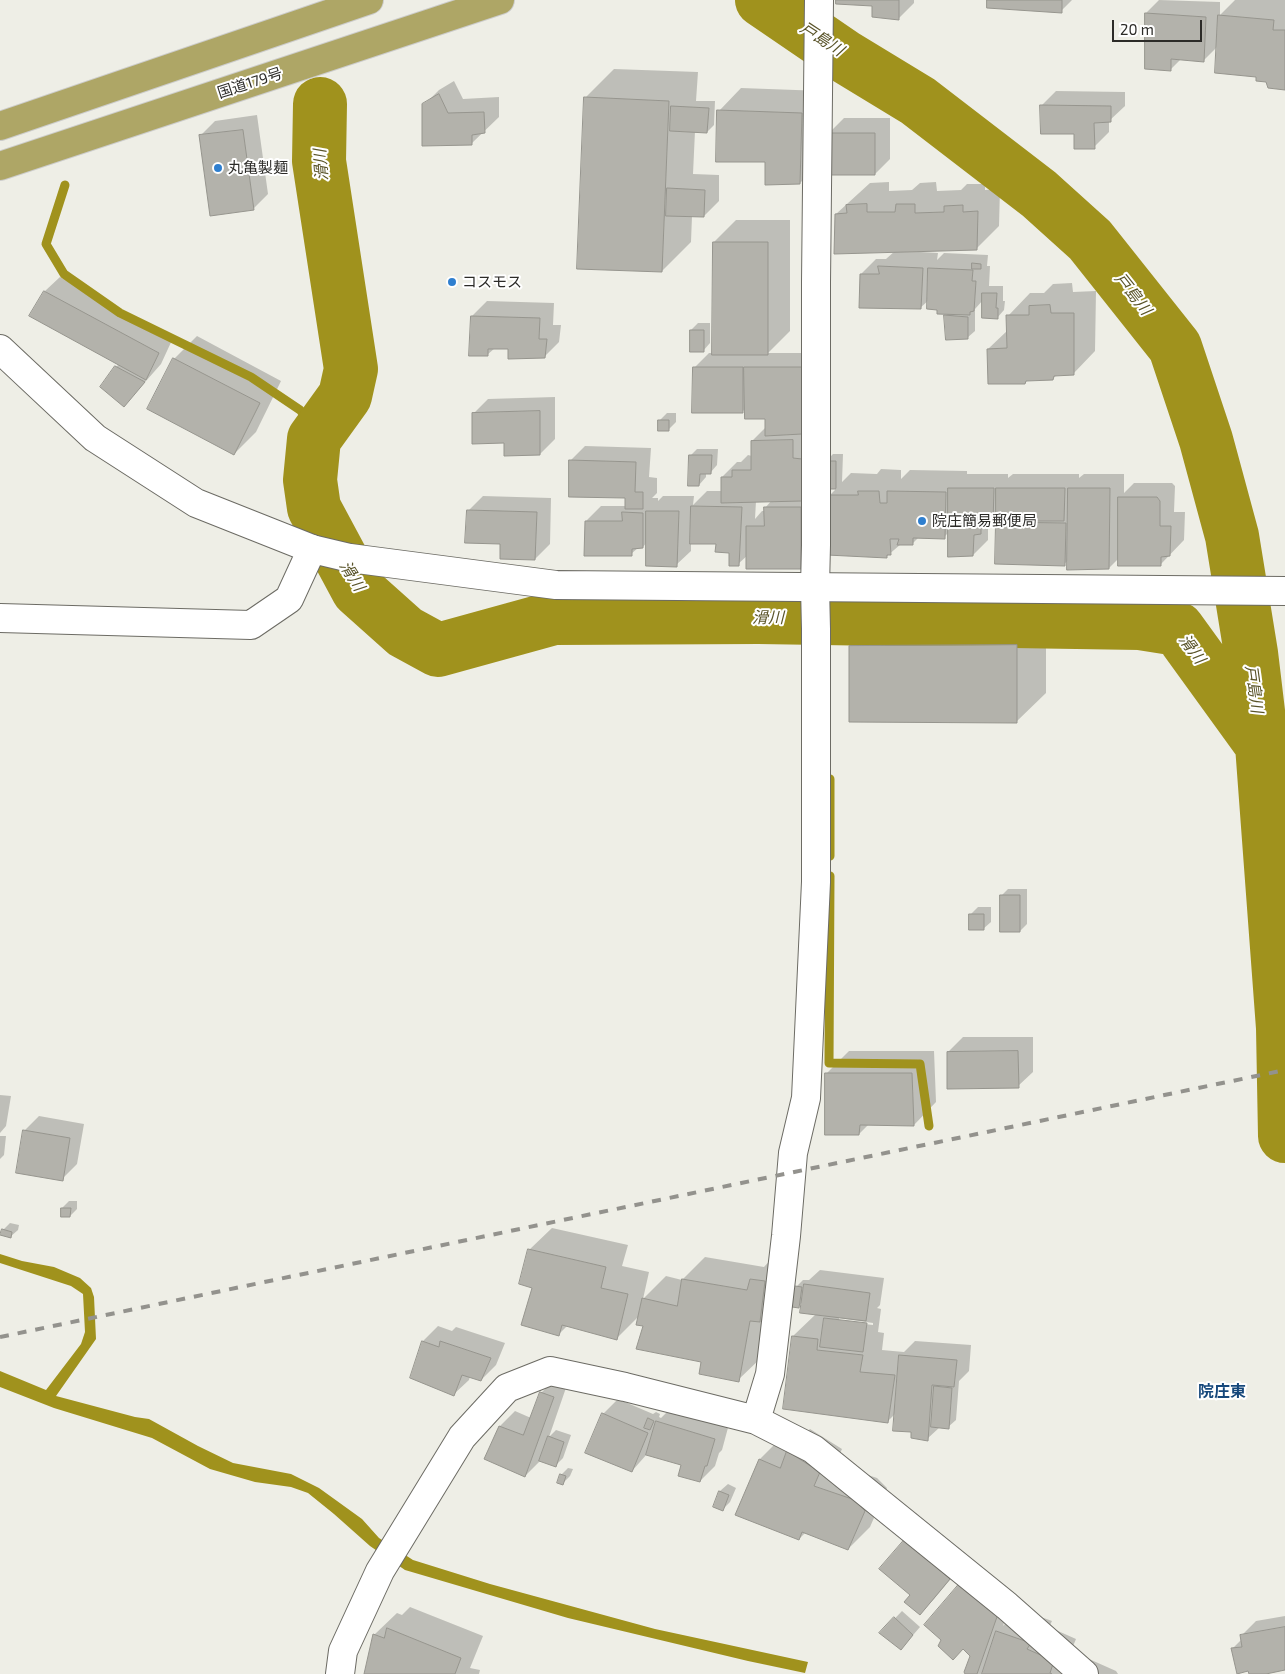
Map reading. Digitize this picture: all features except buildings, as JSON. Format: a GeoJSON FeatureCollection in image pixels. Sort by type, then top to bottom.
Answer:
{"type":"FeatureCollection","features":[{"type":"Feature","properties":{"kind":"highway"},"geometry":{"type":"LineString","coordinates":[[0,126],[369,0]]}},
{"type":"Feature","properties":{"kind":"highway","name":"国道179号"},"geometry":{"type":"LineString","coordinates":[[0,166],[500,0]]}},
{"type":"Feature","properties":{"kind":"street"},"geometry":{"type":"LineString","coordinates":[[756,1420],[770,1374],[787,1228],[793,1154],[806,1098],[816,882],[816,282],[819,0]]}},
{"type":"Feature","properties":{"kind":"street"},"geometry":{"type":"LineString","coordinates":[[0,348],[95,438],[196,503],[312,549],[350,558],[556,585],[1285,591]]}},
{"type":"Feature","properties":{"kind":"street"},"geometry":{"type":"LineString","coordinates":[[0,618],[251,625],[289,599],[312,549]]}},
{"type":"Feature","properties":{"kind":"street"},"geometry":{"type":"LineString","coordinates":[[340,1674],[344,1651],[380,1571],[462,1437],[507,1388],[550,1371],[625,1387],[722,1413],[756,1420],[813,1449],[1007,1606],[1084,1674]]}},
{"type":"Feature","properties":{"kind":"shaded area"},"geometry":{"type":"Polygon","coordinates":[[[0,1254],[22,1261],[54,1267],[80,1278],[91,1288],[94,1297],[96,1339],[56,1396],[149,1419],[233,1463],[291,1474],[319,1488],[362,1519],[379,1538],[413,1560],[490,1584],[655,1629],[808,1662],[805,1673],[568,1618],[405,1570],[370,1546],[308,1493],[291,1487],[255,1482],[210,1469],[152,1438],[54,1408],[0,1387],[0,1371],[46,1390],[81,1344],[85,1332],[83,1294],[71,1286],[0,1263],[0,1254]]]}},
{"type":"Feature","properties":{"kind":"waterway","name":"戸島川"},"geometry":{"type":"LineString","coordinates":[[762,0],[844,56],[918,101],[1039,194],[1090,240],[1175,347],[1206,440],[1232,536],[1251,653],[1262,745],[1283,1028],[1285,1136]]}},
{"type":"Feature","properties":{"kind":"waterway","name":"滑川"},"geometry":{"type":"LineString","coordinates":[[320,104],[319,161],[351,369],[345,396],[314,439],[310,480],[314,508],[358,590],[405,632],[438,650],[554,618],[758,617],[1140,623],[1178,629],[1262,745]]}},
{"type":"Feature","properties":{"kind":"waterway"},"geometry":{"type":"LineString","coordinates":[[65,185],[46,244],[64,274],[120,313],[251,377],[300,410],[319,433]]}},
{"type":"Feature","properties":{"kind":"waterway"},"geometry":{"type":"LineString","coordinates":[[830,779],[830,856]]}},
{"type":"Feature","properties":{"kind":"waterway"},"geometry":{"type":"LineString","coordinates":[[830,876],[829,1063],[920,1064],[929,1126]]}},
{"type":"Feature","properties":{"kind":"railway"},"geometry":{"type":"LineString","coordinates":[[0,1337],[1285,1070]]}},
{"type":"Feature","properties":{"kind":"place","name":"丸亀製麺"},"geometry":{"type":"Point","coordinates":[218,168]}},
{"type":"Feature","properties":{"kind":"place","name":"コスモス"},"geometry":{"type":"Point","coordinates":[452,282]}},
{"type":"Feature","properties":{"kind":"place","name":"院庄簡易郵便局"},"geometry":{"type":"Point","coordinates":[922,521]}},
{"type":"Feature","properties":{"kind":"district","name":"院庄東"},"geometry":{"type":"Point","coordinates":[1222,1392]}}]}
